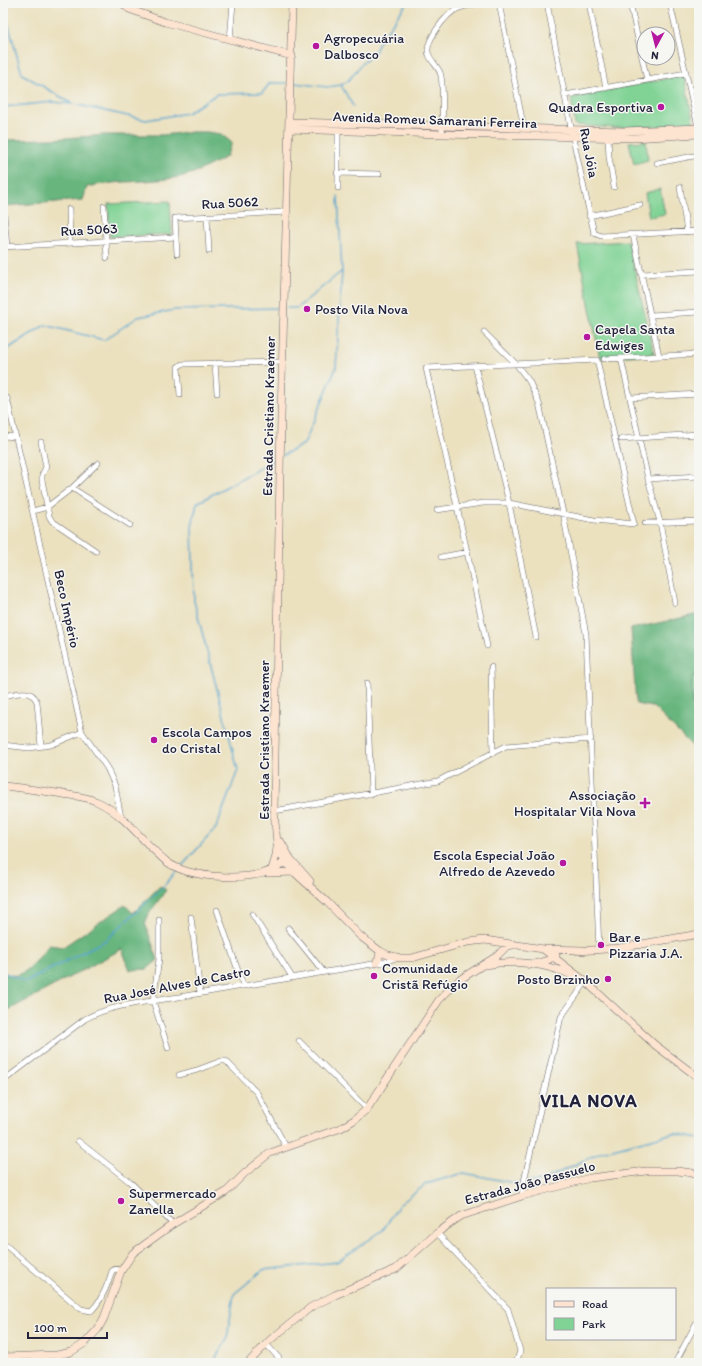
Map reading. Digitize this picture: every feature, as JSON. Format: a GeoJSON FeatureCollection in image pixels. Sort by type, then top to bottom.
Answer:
{"type":"FeatureCollection","features":[{"type":"Feature","properties":{"kind":"main road"},"geometry":{"type":"LineString","coordinates":[[122,3],[130,9],[165,22],[292,56]]}},
{"type":"Feature","properties":{"kind":"main road","name":"Estrada Cristiano Kraemer"},"geometry":{"type":"LineString","coordinates":[[292,3],[292,56],[280,463],[274,812],[277,830],[277,843],[280,852],[360,936],[380,951],[396,958],[412,958],[468,942],[494,941],[543,949],[583,950]]}},
{"type":"Feature","properties":{"kind":"main road","name":"Avenida Romeu Samarani Ferreira"},"geometry":{"type":"LineString","coordinates":[[289,126],[442,126],[524,129],[608,138],[634,138],[699,130]]}},
{"type":"Feature","properties":{"kind":"main road","name":"Avenida Romeu Samarani Ferreira"},"geometry":{"type":"LineString","coordinates":[[289,126],[338,131],[442,134],[699,130]]}},
{"type":"Feature","properties":{"kind":"main road"},"geometry":{"type":"LineString","coordinates":[[3,786],[81,797],[97,802],[121,817],[167,862],[188,872],[243,877],[264,873],[294,872]]}},
{"type":"Feature","properties":{"kind":"main road","name":"Estrada Cristiano Kraemer"},"geometry":{"type":"LineString","coordinates":[[277,830],[294,872],[327,902]]}},
{"type":"Feature","properties":{"kind":"main road"},"geometry":{"type":"LineString","coordinates":[[272,869],[276,856],[277,843]]}},
{"type":"Feature","properties":{"kind":"main road"},"geometry":{"type":"LineString","coordinates":[[264,873],[288,860]]}},
{"type":"Feature","properties":{"kind":"main road"},"geometry":{"type":"LineString","coordinates":[[530,965],[564,952],[619,948],[699,934]]}},
{"type":"Feature","properties":{"kind":"main road"},"geometry":{"type":"LineString","coordinates":[[494,941],[507,960],[513,963]]}},
{"type":"Feature","properties":{"kind":"main road"},"geometry":{"type":"LineString","coordinates":[[3,1357],[57,1355],[71,1352],[85,1343],[98,1329],[104,1318],[121,1271],[133,1253],[173,1224],[226,1192],[245,1173],[270,1153],[341,1128],[354,1120],[367,1109],[439,1000],[459,980],[498,956],[507,946],[515,945]]}},
{"type":"Feature","properties":{"kind":"main road"},"geometry":{"type":"LineString","coordinates":[[543,949],[586,982],[655,1045],[699,1078]]}},
{"type":"Feature","properties":{"kind":"main road"},"geometry":{"type":"LineString","coordinates":[[376,963],[379,958],[380,951]]}},
{"type":"Feature","properties":{"kind":"main road"},"geometry":{"type":"LineString","coordinates":[[480,967],[494,964],[513,963],[530,965],[562,971],[586,982]]}},
{"type":"Feature","properties":{"kind":"main road","name":"Estrada João Passuelo"},"geometry":{"type":"LineString","coordinates":[[248,1363],[266,1344],[312,1307],[335,1295],[396,1269],[437,1233],[461,1216],[522,1196],[590,1178],[646,1171],[678,1171],[692,1173],[699,1176]]}},
{"type":"Feature","properties":{"kind":"street"},"geometry":{"type":"LineString","coordinates":[[230,40],[233,3]]}},
{"type":"Feature","properties":{"kind":"street"},"geometry":{"type":"LineString","coordinates":[[442,134],[441,74],[428,55],[429,42],[443,21],[450,14],[458,8],[478,3]]}},
{"type":"Feature","properties":{"kind":"street"},"geometry":{"type":"LineString","coordinates":[[499,3],[524,129]]}},
{"type":"Feature","properties":{"kind":"street","name":"Rua Jóia"},"geometry":{"type":"LineString","coordinates":[[547,3],[592,231],[596,235],[601,236],[633,235]]}},
{"type":"Feature","properties":{"kind":"street"},"geometry":{"type":"LineString","coordinates":[[589,3],[606,88]]}},
{"type":"Feature","properties":{"kind":"street"},"geometry":{"type":"LineString","coordinates":[[630,3],[647,80]]}},
{"type":"Feature","properties":{"kind":"street"},"geometry":{"type":"LineString","coordinates":[[670,3],[699,130]]}},
{"type":"Feature","properties":{"kind":"street"},"geometry":{"type":"LineString","coordinates":[[565,95],[686,72]]}},
{"type":"Feature","properties":{"kind":"street"},"geometry":{"type":"LineString","coordinates":[[338,131],[338,188]]}},
{"type":"Feature","properties":{"kind":"street"},"geometry":{"type":"LineString","coordinates":[[608,138],[609,157],[614,187]]}},
{"type":"Feature","properties":{"kind":"street"},"geometry":{"type":"LineString","coordinates":[[657,164],[699,155]]}},
{"type":"Feature","properties":{"kind":"street"},"geometry":{"type":"LineString","coordinates":[[337,173],[379,174]]}},
{"type":"Feature","properties":{"kind":"street"},"geometry":{"type":"LineString","coordinates":[[680,188],[688,232]]}},
{"type":"Feature","properties":{"kind":"street"},"geometry":{"type":"LineString","coordinates":[[589,216],[640,205]]}},
{"type":"Feature","properties":{"kind":"street"},"geometry":{"type":"LineString","coordinates":[[104,206],[107,258]]}},
{"type":"Feature","properties":{"kind":"street"},"geometry":{"type":"LineString","coordinates":[[69,209],[70,243]]}},
{"type":"Feature","properties":{"kind":"street","name":"Rua 5062"},"geometry":{"type":"LineString","coordinates":[[176,237],[175,218],[287,212]]}},
{"type":"Feature","properties":{"kind":"street"},"geometry":{"type":"LineString","coordinates":[[4,214],[5,247]]}},
{"type":"Feature","properties":{"kind":"street"},"geometry":{"type":"LineString","coordinates":[[207,216],[209,251]]}},
{"type":"Feature","properties":{"kind":"street"},"geometry":{"type":"LineString","coordinates":[[659,356],[633,235],[699,231]]}},
{"type":"Feature","properties":{"kind":"street"},"geometry":{"type":"LineString","coordinates":[[176,237],[176,254]]}},
{"type":"Feature","properties":{"kind":"street","name":"Rua 5063"},"geometry":{"type":"LineString","coordinates":[[5,247],[176,237]]}},
{"type":"Feature","properties":{"kind":"street"},"geometry":{"type":"LineString","coordinates":[[642,274],[699,271]]}},
{"type":"Feature","properties":{"kind":"street"},"geometry":{"type":"LineString","coordinates":[[651,315],[699,312]]}},
{"type":"Feature","properties":{"kind":"street"},"geometry":{"type":"LineString","coordinates":[[484,332],[516,364],[529,381],[539,403],[563,513],[586,634],[599,949]]}},
{"type":"Feature","properties":{"kind":"street"},"geometry":{"type":"LineString","coordinates":[[604,359],[699,354]]}},
{"type":"Feature","properties":{"kind":"street"},"geometry":{"type":"LineString","coordinates":[[622,358],[638,437],[660,522],[675,603]]}},
{"type":"Feature","properties":{"kind":"street"},"geometry":{"type":"LineString","coordinates":[[437,510],[458,507],[483,503],[509,503],[594,520],[634,524],[597,360],[426,368],[458,507],[468,552],[487,646]]}},
{"type":"Feature","properties":{"kind":"street"},"geometry":{"type":"LineString","coordinates":[[180,395],[178,367],[180,365],[283,362]]}},
{"type":"Feature","properties":{"kind":"street"},"geometry":{"type":"LineString","coordinates":[[215,363],[217,393]]}},
{"type":"Feature","properties":{"kind":"street"},"geometry":{"type":"LineString","coordinates":[[475,366],[509,503],[536,637]]}},
{"type":"Feature","properties":{"kind":"street"},"geometry":{"type":"LineString","coordinates":[[630,398],[699,394]]}},
{"type":"Feature","properties":{"kind":"street","name":"Beco Império"},"geometry":{"type":"LineString","coordinates":[[7,398],[82,732],[108,768],[115,786],[121,817]]}},
{"type":"Feature","properties":{"kind":"street"},"geometry":{"type":"LineString","coordinates":[[621,439],[699,434]]}},
{"type":"Feature","properties":{"kind":"street"},"geometry":{"type":"LineString","coordinates":[[3,436],[16,437]]}},
{"type":"Feature","properties":{"kind":"street"},"geometry":{"type":"LineString","coordinates":[[41,442],[46,467],[42,480],[49,516],[52,520],[96,551]]}},
{"type":"Feature","properties":{"kind":"street"},"geometry":{"type":"LineString","coordinates":[[33,511],[47,507],[72,488],[98,463]]}},
{"type":"Feature","properties":{"kind":"street"},"geometry":{"type":"LineString","coordinates":[[648,479],[699,476]]}},
{"type":"Feature","properties":{"kind":"street"},"geometry":{"type":"LineString","coordinates":[[72,488],[130,525]]}},
{"type":"Feature","properties":{"kind":"street"},"geometry":{"type":"LineString","coordinates":[[645,523],[699,521]]}},
{"type":"Feature","properties":{"kind":"street"},"geometry":{"type":"LineString","coordinates":[[441,557],[468,552]]}},
{"type":"Feature","properties":{"kind":"street"},"geometry":{"type":"LineString","coordinates":[[491,667],[493,753]]}},
{"type":"Feature","properties":{"kind":"street"},"geometry":{"type":"LineString","coordinates":[[367,683],[371,794]]}},
{"type":"Feature","properties":{"kind":"street"},"geometry":{"type":"LineString","coordinates":[[3,696],[25,692],[33,695],[37,702],[41,746]]}},
{"type":"Feature","properties":{"kind":"street"},"geometry":{"type":"LineString","coordinates":[[3,745],[29,748],[51,745],[82,732]]}},
{"type":"Feature","properties":{"kind":"street"},"geometry":{"type":"LineString","coordinates":[[274,812],[438,781],[506,746],[591,739]]}},
{"type":"Feature","properties":{"kind":"street"},"geometry":{"type":"LineString","coordinates":[[217,910],[242,985]]}},
{"type":"Feature","properties":{"kind":"street"},"geometry":{"type":"LineString","coordinates":[[252,914],[292,977]]}},
{"type":"Feature","properties":{"kind":"street"},"geometry":{"type":"LineString","coordinates":[[191,917],[200,993]]}},
{"type":"Feature","properties":{"kind":"street"},"geometry":{"type":"LineString","coordinates":[[159,920],[159,959],[154,1001],[168,1048]]}},
{"type":"Feature","properties":{"kind":"street"},"geometry":{"type":"LineString","coordinates":[[288,928],[323,971]]}},
{"type":"Feature","properties":{"kind":"street","name":"Rua José Alves de Castro"},"geometry":{"type":"LineString","coordinates":[[376,963],[388,955]]}},
{"type":"Feature","properties":{"kind":"street","name":"Rua José Alves de Castro"},"geometry":{"type":"LineString","coordinates":[[3,1081],[85,1019],[108,1009],[376,963],[396,958]]}},
{"type":"Feature","properties":{"kind":"street"},"geometry":{"type":"LineString","coordinates":[[522,1196],[524,1181],[561,1017],[586,982]]}},
{"type":"Feature","properties":{"kind":"street"},"geometry":{"type":"LineString","coordinates":[[300,1042],[367,1109]]}},
{"type":"Feature","properties":{"kind":"street"},"geometry":{"type":"LineString","coordinates":[[179,1075],[221,1061],[226,1061],[257,1093],[286,1147]]}},
{"type":"Feature","properties":{"kind":"street"},"geometry":{"type":"LineString","coordinates":[[78,1141],[130,1182],[173,1224]]}},
{"type":"Feature","properties":{"kind":"street"},"geometry":{"type":"LineString","coordinates":[[437,1233],[508,1309],[520,1351],[516,1363]]}},
{"type":"Feature","properties":{"kind":"street"},"geometry":{"type":"LineString","coordinates":[[3,1243],[81,1310],[91,1311],[95,1307],[112,1272],[115,1269],[121,1271]]}},
{"type":"Feature","properties":{"kind":"street"},"geometry":{"type":"LineString","coordinates":[[675,1363],[699,1318]]}},
{"type":"Feature","properties":{"kind":"street"},"geometry":{"type":"LineString","coordinates":[[266,1344],[279,1358],[279,1363]]}},
{"type":"Feature","properties":{"kind":"green space"},"geometry":{"type":"Polygon","coordinates":[[[684,75],[694,125],[615,128],[575,125],[571,98],[684,75]]]}},
{"type":"Feature","properties":{"kind":"green space"},"geometry":{"type":"Polygon","coordinates":[[[192,132],[221,134],[232,143],[226,157],[207,167],[175,178],[112,183],[87,187],[83,200],[3,206],[3,140],[52,139],[105,135],[162,135],[192,132]]]}},
{"type":"Feature","properties":{"kind":"green space"},"geometry":{"type":"Polygon","coordinates":[[[646,141],[648,160],[634,164],[629,142],[646,141]]]}},
{"type":"Feature","properties":{"kind":"green space"},"geometry":{"type":"Polygon","coordinates":[[[660,189],[665,214],[649,217],[645,193],[660,189]]]}},
{"type":"Feature","properties":{"kind":"green space"},"geometry":{"type":"Polygon","coordinates":[[[170,201],[172,234],[110,237],[108,204],[170,201]]]}},
{"type":"Feature","properties":{"kind":"green space"},"geometry":{"type":"Polygon","coordinates":[[[628,241],[654,354],[600,358],[577,244],[628,241]]]}},
{"type":"Feature","properties":{"kind":"green space"},"geometry":{"type":"Polygon","coordinates":[[[699,614],[699,673],[692,677],[692,705],[699,708],[699,750],[695,749],[653,707],[636,704],[631,629],[699,614]]]}},
{"type":"Feature","properties":{"kind":"green space"},"geometry":{"type":"Polygon","coordinates":[[[699,673],[699,708],[692,706],[692,677],[699,673]]]}},
{"type":"Feature","properties":{"kind":"green space"},"geometry":{"type":"Polygon","coordinates":[[[160,886],[166,890],[150,912],[145,923],[158,960],[147,969],[130,970],[122,949],[3,1013],[3,973],[17,975],[24,972],[35,963],[49,945],[63,947],[125,905],[133,913],[160,886]]]}},
{"type":"Feature","properties":{"kind":"waterway"},"geometry":{"type":"LineString","coordinates":[[295,83],[327,87],[341,85],[348,81],[364,61],[375,52],[379,42],[407,3]]}},
{"type":"Feature","properties":{"kind":"waterway"},"geometry":{"type":"LineString","coordinates":[[3,5],[22,74],[73,104]]}},
{"type":"Feature","properties":{"kind":"waterway"},"geometry":{"type":"LineString","coordinates":[[3,107],[53,102],[73,104],[146,120],[187,113],[217,94],[262,93],[270,83],[287,83]]}},
{"type":"Feature","properties":{"kind":"waterway"},"geometry":{"type":"LineString","coordinates":[[341,85],[353,106]]}},
{"type":"Feature","properties":{"kind":"waterway"},"geometry":{"type":"LineString","coordinates":[[283,455],[304,444],[336,368],[342,271],[338,196]]}},
{"type":"Feature","properties":{"kind":"waterway"},"geometry":{"type":"LineString","coordinates":[[286,308],[297,308],[342,271]]}},
{"type":"Feature","properties":{"kind":"waterway"},"geometry":{"type":"LineString","coordinates":[[3,352],[45,325],[104,340],[138,317],[175,310],[282,308]]}},
{"type":"Feature","properties":{"kind":"waterway"},"geometry":{"type":"LineString","coordinates":[[181,867],[216,828],[238,770],[194,601],[192,527],[197,503],[278,458]]}},
{"type":"Feature","properties":{"kind":"waterway"},"geometry":{"type":"LineString","coordinates":[[3,972],[26,982],[106,940],[161,889],[177,871]]}},
{"type":"Feature","properties":{"kind":"waterway"},"geometry":{"type":"LineString","coordinates":[[213,1363],[227,1339],[234,1294],[263,1270],[337,1262],[383,1230],[399,1205],[426,1184],[464,1173],[514,1183],[536,1182],[544,1180],[601,1152],[674,1133],[699,1138]]}},
{"type":"Feature","properties":{"kind":"place","name":"Agropecuária Dalbosco"},"geometry":{"type":"Point","coordinates":[316,46]}},
{"type":"Feature","properties":{"kind":"place","name":"Quadra Esportiva"},"geometry":{"type":"Point","coordinates":[661,107]}},
{"type":"Feature","properties":{"kind":"place","name":"Posto Vila Nova"},"geometry":{"type":"Point","coordinates":[307,309]}},
{"type":"Feature","properties":{"kind":"place","name":"Capela Santa Edwiges"},"geometry":{"type":"Point","coordinates":[587,337]}},
{"type":"Feature","properties":{"kind":"place","name":"Escola Campos do Cristal"},"geometry":{"type":"Point","coordinates":[154,740]}},
{"type":"Feature","properties":{"kind":"place","name":"Associação Hospitalar Vila Nova"},"geometry":{"type":"Point","coordinates":[645,803]}},
{"type":"Feature","properties":{"kind":"place","name":"Escola Especial João Alfredo de Azevedo"},"geometry":{"type":"Point","coordinates":[563,863]}},
{"type":"Feature","properties":{"kind":"place","name":"Bar e Pizzaria J.A."},"geometry":{"type":"Point","coordinates":[601,945]}},
{"type":"Feature","properties":{"kind":"place","name":"Comunidade Cristã Refúgio"},"geometry":{"type":"Point","coordinates":[374,976]}},
{"type":"Feature","properties":{"kind":"place","name":"Posto Brzinho"},"geometry":{"type":"Point","coordinates":[608,979]}},
{"type":"Feature","properties":{"kind":"place","name":"Supermercado Zanella"},"geometry":{"type":"Point","coordinates":[121,1201]}},
{"type":"Feature","properties":{"kind":"district","name":"VILA NOVA"},"geometry":{"type":"Point","coordinates":[589,1101]}}]}
